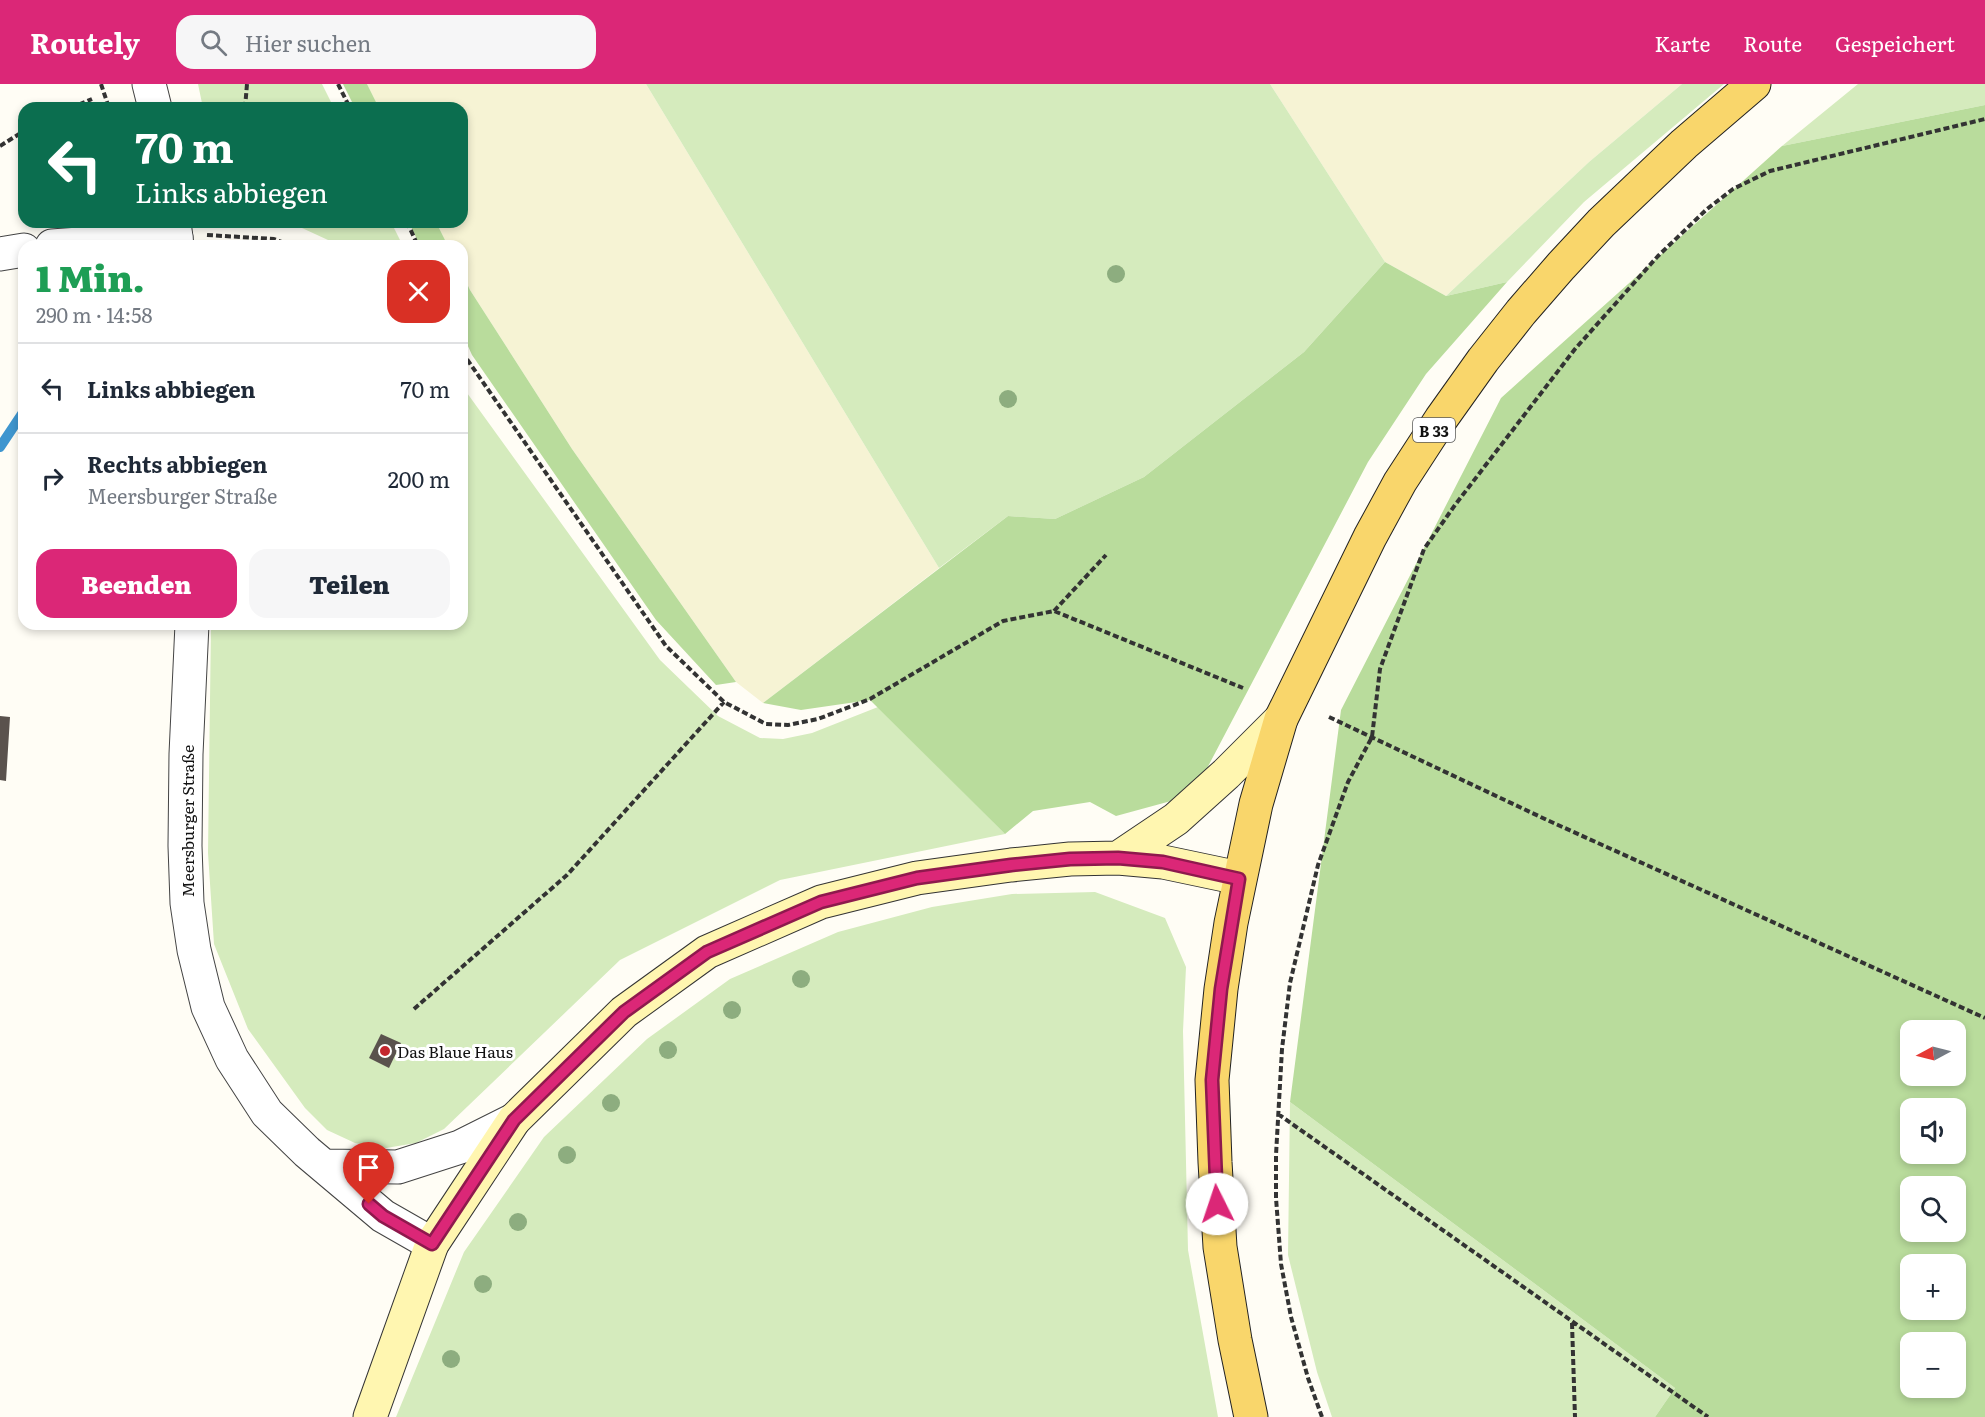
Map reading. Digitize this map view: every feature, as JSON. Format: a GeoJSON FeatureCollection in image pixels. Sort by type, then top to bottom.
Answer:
{"type":"FeatureCollection","features":[{"type":"Feature","properties":{"kind":"main road","name":"B 33"},"geometry":{"type":"LineString","coordinates":[[1251,1417],[1235,1340],[1220,1247],[1212,1080],[1221,989],[1239,879],[1256,804],[1281,719],[1370,537],[1400,482],[1482,360],[1541,289],[1601,224],[1684,144],[1754,84]]}},
{"type":"Feature","properties":{"kind":"main road"},"geometry":{"type":"LineString","coordinates":[[1118,858],[1176,819],[1226,774],[1281,719]]}},
{"type":"Feature","properties":{"kind":"main road"},"geometry":{"type":"LineString","coordinates":[[370,1417],[432,1244],[514,1120],[624,1012],[707,952],[821,902],[917,878],[1070,859],[1118,858],[1163,862],[1239,879]]}},
{"type":"Feature","properties":{"kind":"street"},"geometry":{"type":"LineString","coordinates":[[148,84],[153,102]]}},
{"type":"Feature","properties":{"kind":"street"},"geometry":{"type":"LineString","coordinates":[[120,240],[176,235]]}},
{"type":"Feature","properties":{"kind":"street"},"geometry":{"type":"LineString","coordinates":[[0,254],[18,251]]}},
{"type":"Feature","properties":{"kind":"street","name":"Meersburger Straße"},"geometry":{"type":"LineString","coordinates":[[192,630],[186,754],[185,846],[188,903],[194,950],[208,1007],[232,1059],[267,1113],[383,1216],[432,1244]]}},
{"type":"Feature","properties":{"kind":"street"},"geometry":{"type":"LineString","coordinates":[[324,1166],[398,1167],[460,1147],[514,1120]]}},
{"type":"Feature","properties":{"kind":"path"},"geometry":{"type":"LineString","coordinates":[[101,84],[107,102]]}},
{"type":"Feature","properties":{"kind":"path"},"geometry":{"type":"LineString","coordinates":[[246,102],[247,84]]}},
{"type":"Feature","properties":{"kind":"path"},"geometry":{"type":"LineString","coordinates":[[338,84],[347,102]]}},
{"type":"Feature","properties":{"kind":"path"},"geometry":{"type":"LineString","coordinates":[[85,102],[92,99]]}},
{"type":"Feature","properties":{"kind":"path"},"geometry":{"type":"LineString","coordinates":[[1322,1417],[1308,1378],[1291,1317],[1281,1264],[1276,1198],[1282,1049],[1290,983],[1318,865],[1348,782],[1372,737],[1380,669],[1424,549],[1575,349],[1658,256],[1707,209],[1733,189],[1770,171],[1985,119]]}},
{"type":"Feature","properties":{"kind":"path"},"geometry":{"type":"LineString","coordinates":[[0,146],[18,135]]}},
{"type":"Feature","properties":{"kind":"path"},"geometry":{"type":"LineString","coordinates":[[176,235],[277,240]]}},
{"type":"Feature","properties":{"kind":"path"},"geometry":{"type":"LineString","coordinates":[[468,359],[666,646],[724,702],[766,724],[788,725],[818,719],[870,699],[1003,621],[1053,611],[1243,688]]}},
{"type":"Feature","properties":{"kind":"path"},"geometry":{"type":"LineString","coordinates":[[1053,611],[1106,555]]}},
{"type":"Feature","properties":{"kind":"path"},"geometry":{"type":"LineString","coordinates":[[414,1009],[567,875],[724,702]]}},
{"type":"Feature","properties":{"kind":"path"},"geometry":{"type":"LineString","coordinates":[[1329,717],[1547,820],[1985,1018]]}},
{"type":"Feature","properties":{"kind":"path"},"geometry":{"type":"LineString","coordinates":[[1278,1113],[1708,1417]]}},
{"type":"Feature","properties":{"kind":"path"},"geometry":{"type":"LineString","coordinates":[[1572,1322],[1575,1417]]}},
{"type":"Feature","properties":{"kind":"shaded area"},"geometry":{"type":"Polygon","coordinates":[[[367,84],[646,84],[939,568],[763,703],[736,682],[572,449],[470,290],[468,286],[468,240],[445,240],[439,228],[468,228],[468,102],[376,102],[367,84]]]}},
{"type":"Feature","properties":{"kind":"shaded area"},"geometry":{"type":"Polygon","coordinates":[[[1270,84],[1682,84],[1589,162],[1446,296],[1385,262],[1270,84]]]}},
{"type":"Feature","properties":{"kind":"green space"},"geometry":{"type":"Polygon","coordinates":[[[198,84],[322,84],[331,102],[202,102],[198,84]]]}},
{"type":"Feature","properties":{"kind":"green space"},"geometry":{"type":"Polygon","coordinates":[[[343,84],[367,84],[376,102],[352,102],[343,84]]]}},
{"type":"Feature","properties":{"kind":"green space"},"geometry":{"type":"Polygon","coordinates":[[[646,84],[1270,84],[1385,262],[1304,352],[1144,477],[1055,519],[1008,516],[939,568],[646,84]]]}},
{"type":"Feature","properties":{"kind":"green space"},"geometry":{"type":"Polygon","coordinates":[[[1682,84],[1724,84],[1584,202],[1507,282],[1446,296],[1589,162],[1682,84]]]}},
{"type":"Feature","properties":{"kind":"green space"},"geometry":{"type":"Polygon","coordinates":[[[1858,84],[1985,84],[1985,105],[1782,146],[1858,84]]]}},
{"type":"Feature","properties":{"kind":"green space"},"geometry":{"type":"Polygon","coordinates":[[[1985,105],[1985,1417],[1655,1417],[1675,1388],[1290,1102],[1341,710],[1501,398],[1782,146],[1985,105]]]}},
{"type":"Feature","properties":{"kind":"green space"},"geometry":{"type":"Polygon","coordinates":[[[302,228],[394,228],[400,240],[328,240],[302,228]]]}},
{"type":"Feature","properties":{"kind":"green space"},"geometry":{"type":"Polygon","coordinates":[[[412,228],[439,228],[445,240],[417,240],[412,228]]]}},
{"type":"Feature","properties":{"kind":"green space"},"geometry":{"type":"Polygon","coordinates":[[[1385,262],[1446,296],[1507,282],[1426,374],[1368,462],[1193,795],[1116,816],[1090,802],[1033,811],[1005,834],[870,700],[801,710],[763,703],[1008,516],[1055,519],[1144,477],[1304,352],[1385,262]]]}},
{"type":"Feature","properties":{"kind":"green space"},"geometry":{"type":"Polygon","coordinates":[[[468,286],[572,449],[736,682],[716,685],[656,620],[468,346],[468,286]]]}},
{"type":"Feature","properties":{"kind":"green space"},"geometry":{"type":"Polygon","coordinates":[[[468,394],[660,660],[718,716],[760,738],[783,739],[812,733],[878,707],[1005,834],[780,880],[620,960],[444,1129],[416,1143],[386,1148],[355,1143],[327,1130],[305,1108],[248,1029],[214,944],[208,853],[211,630],[468,630],[468,394]]]}},
{"type":"Feature","properties":{"kind":"green space"},"geometry":{"type":"Polygon","coordinates":[[[1095,892],[1165,918],[1186,967],[1183,1031],[1188,1250],[1218,1417],[396,1417],[464,1252],[544,1137],[647,1039],[730,979],[838,932],[932,907],[1012,894],[1095,892]]]}},
{"type":"Feature","properties":{"kind":"green space"},"geometry":{"type":"Polygon","coordinates":[[[1290,1102],[1675,1388],[1655,1417],[1332,1417],[1317,1372],[1288,1255],[1290,1102]]]}},
{"type":"Feature","properties":{"kind":"building"},"geometry":{"type":"Polygon","coordinates":[[[0,716],[10,717],[6,781],[0,780],[0,716]]]}},
{"type":"Feature","properties":{"kind":"building","name":"Das Blaue Haus"},"geometry":{"type":"Polygon","coordinates":[[[381,1034],[401,1043],[389,1068],[369,1058],[381,1034]]]}},
{"type":"Feature","properties":{"kind":"waterway"},"geometry":{"type":"LineString","coordinates":[[0,447],[18,420]]}},
{"type":"Feature","properties":{"kind":"place","name":"Das Blaue Haus"},"geometry":{"type":"Point","coordinates":[385,1051]}},
{"type":"Feature","properties":{"kind":"route"},"geometry":{"type":"LineString","coordinates":[[369,1204],[383,1216],[432,1244],[514,1120],[624,1012],[707,952],[821,902],[917,878],[1070,859],[1118,858],[1163,862],[1239,879],[1221,989],[1212,1080],[1217,1204]]}}]}
